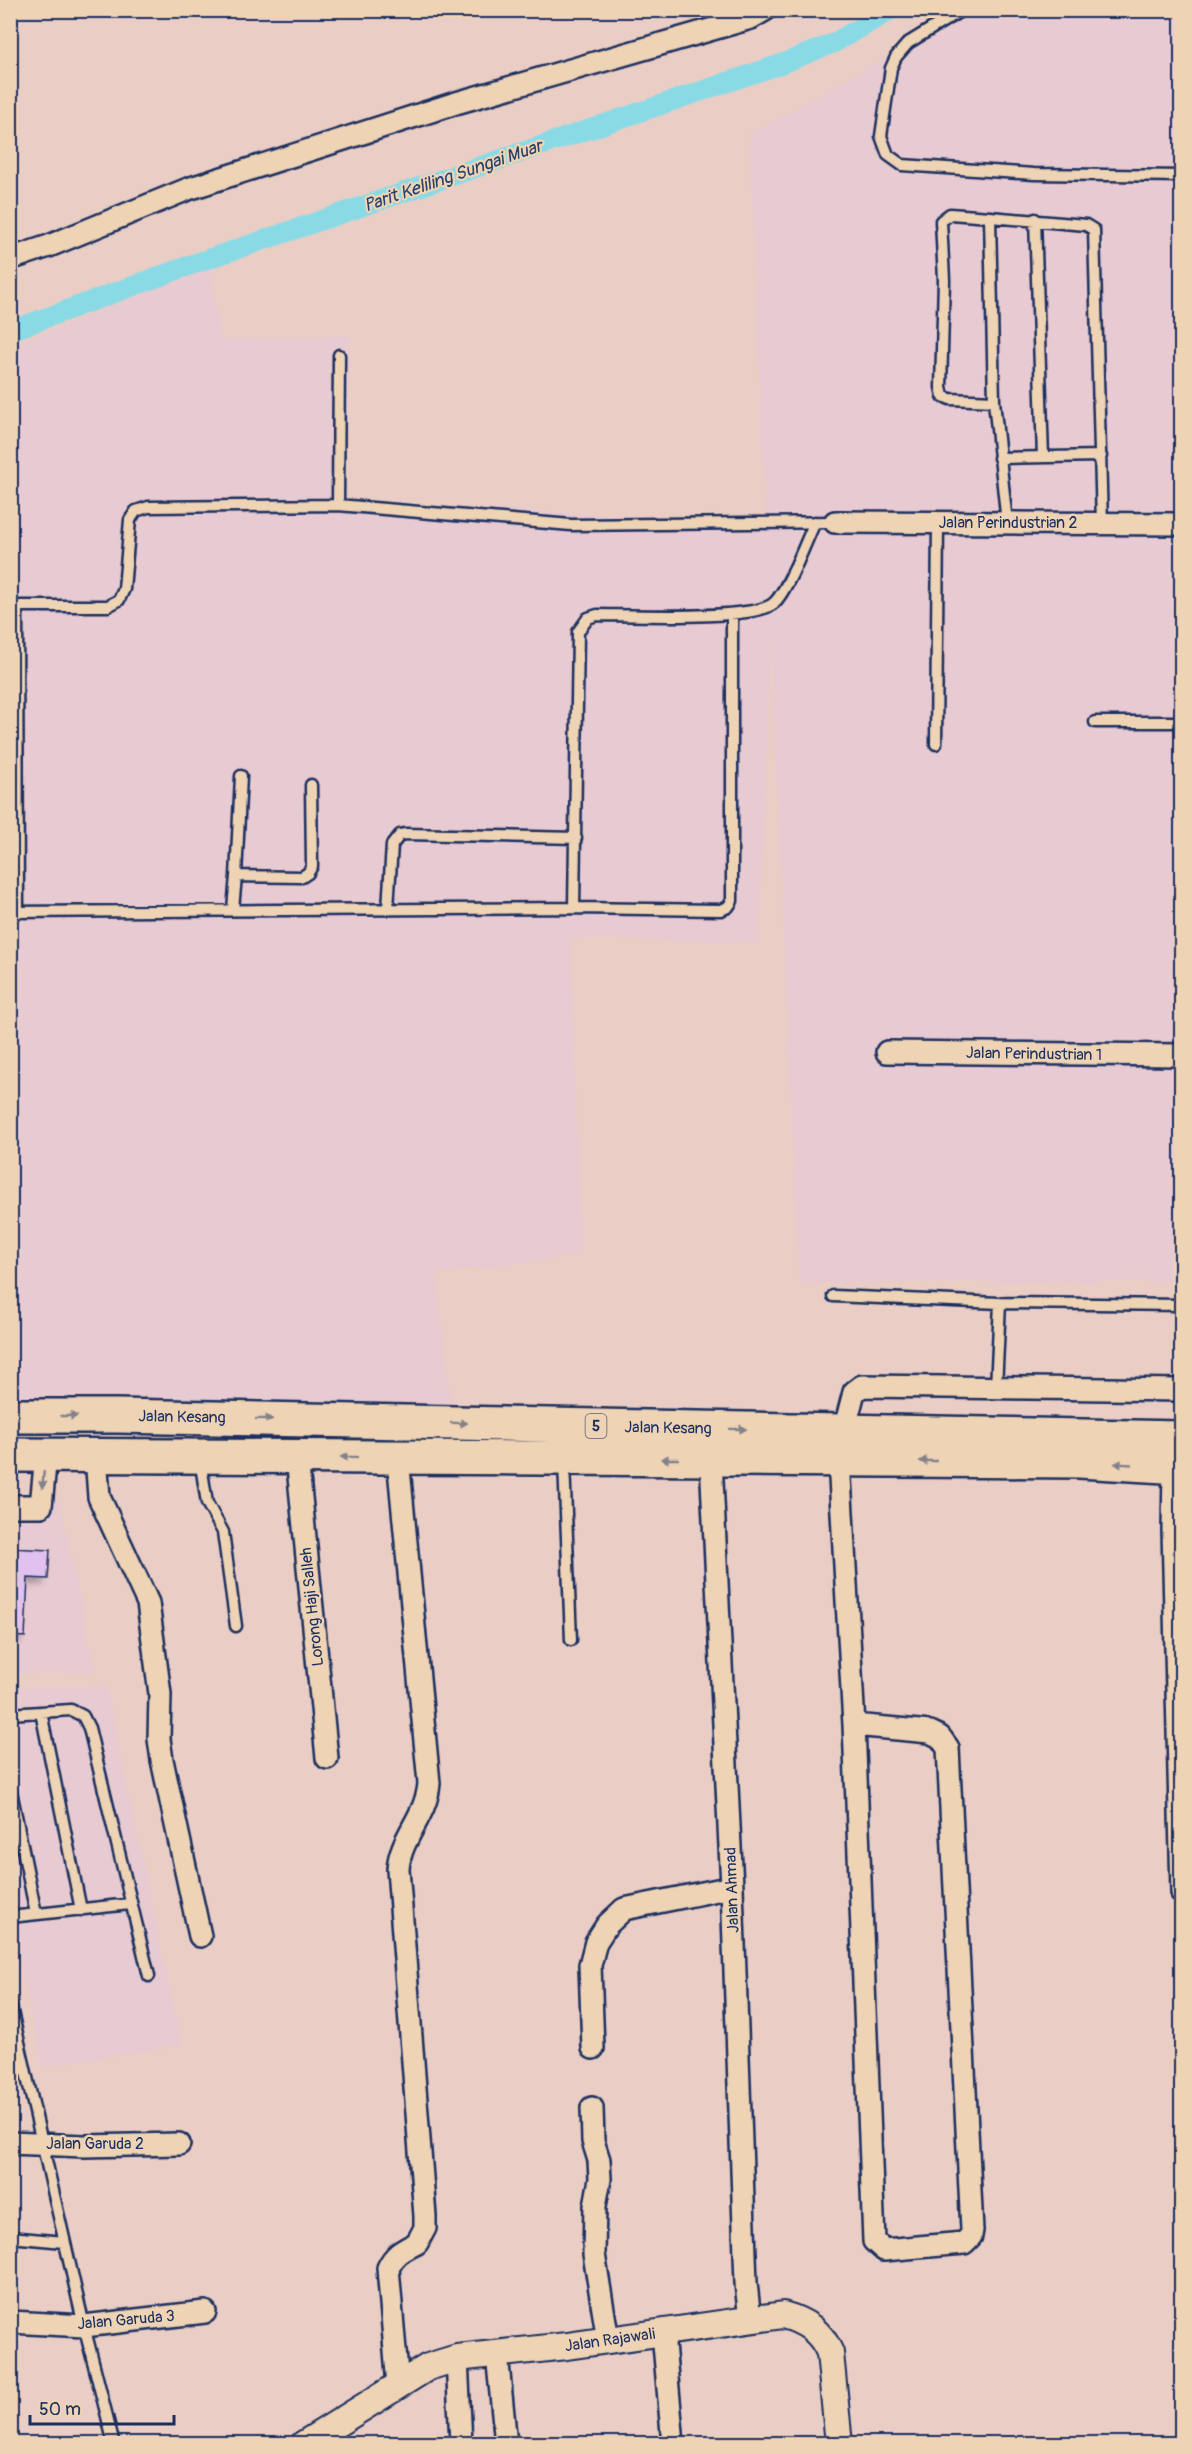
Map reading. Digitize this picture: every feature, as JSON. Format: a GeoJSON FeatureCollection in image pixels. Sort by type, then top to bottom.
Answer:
{"type":"FeatureCollection","features":[{"type":"Feature","properties":{"kind":"main road","name":"Jalan Kesang"},"geometry":{"type":"LineString","coordinates":[[10,1416],[845,1430],[1079,1461],[1179,1458]]}},
{"type":"Feature","properties":{"kind":"main road","name":"Jalan Kesang"},"geometry":{"type":"LineString","coordinates":[[10,1455],[711,1460],[845,1430]]}},
{"type":"Feature","properties":{"kind":"street"},"geometry":{"type":"LineString","coordinates":[[10,260],[188,189],[445,107],[750,18],[765,10]]}},
{"type":"Feature","properties":{"kind":"street","name":"Jalan Perindustrian 2"},"geometry":{"type":"LineString","coordinates":[[825,522],[1182,524]]}},
{"type":"Feature","properties":{"kind":"street","name":"Jalan Perindustrian 1"},"geometry":{"type":"LineString","coordinates":[[887,1052],[1182,1055]]}},
{"type":"Feature","properties":{"kind":"street"},"geometry":{"type":"LineString","coordinates":[[854,1725],[930,1732],[940,1737],[948,1748],[972,2230],[969,2240],[964,2243],[884,2250],[874,2241],[854,1725],[845,1430],[854,1392],[862,1386],[1182,1390]]}},
{"type":"Feature","properties":{"kind":"street"},"geometry":{"type":"LineString","coordinates":[[10,1506],[41,1506],[46,1455]]}},
{"type":"Feature","properties":{"kind":"street"},"geometry":{"type":"LineString","coordinates":[[96,1455],[99,1497],[148,1603],[160,1694],[159,1739],[162,1760],[200,1936]]}},
{"type":"Feature","properties":{"kind":"street","name":"Lorong Haji Salleh"},"geometry":{"type":"LineString","coordinates":[[297,1457],[327,1758]]}},
{"type":"Feature","properties":{"kind":"street"},"geometry":{"type":"LineString","coordinates":[[398,1458],[429,1797],[403,1846],[399,1860],[425,2216],[423,2235],[417,2243],[402,2249],[393,2258],[388,2268],[398,2386]]}},
{"type":"Feature","properties":{"kind":"street"},"geometry":{"type":"LineString","coordinates":[[1179,1458],[1177,1531],[1182,1893]]}},
{"type":"Feature","properties":{"kind":"street","name":"Jalan Ahmad"},"geometry":{"type":"LineString","coordinates":[[711,1460],[732,1887],[746,2283],[750,2320]]}},
{"type":"Feature","properties":{"kind":"street"},"geometry":{"type":"LineString","coordinates":[[593,2048],[590,1965],[596,1942],[607,1925],[624,1909],[732,1887]]}},
{"type":"Feature","properties":{"kind":"street"},"geometry":{"type":"LineString","coordinates":[[592,2108],[593,2141],[599,2160],[600,2178],[595,2206],[594,2254],[608,2340]]}},
{"type":"Feature","properties":{"kind":"street","name":"Jalan Garuda 2"},"geometry":{"type":"LineString","coordinates":[[10,2143],[93,2146],[179,2144]]}},
{"type":"Feature","properties":{"kind":"street","name":"Jalan Garuda 3"},"geometry":{"type":"LineString","coordinates":[[10,2322],[84,2326],[204,2312]]}},
{"type":"Feature","properties":{"kind":"street","name":"Jalan Rajawali"},"geometry":{"type":"LineString","coordinates":[[304,2444],[428,2367],[457,2358],[608,2340],[783,2314],[798,2319],[824,2340],[830,2353],[838,2444]]}},
{"type":"Feature","properties":{"kind":"street"},"geometry":{"type":"LineString","coordinates":[[663,2332],[673,2444]]}},
{"type":"Feature","properties":{"kind":"street"},"geometry":{"type":"LineString","coordinates":[[497,2354],[506,2444]]}},
{"type":"Feature","properties":{"kind":"street"},"geometry":{"type":"LineString","coordinates":[[457,2358],[461,2444]]}},
{"type":"Feature","properties":{"kind":"lane"},"geometry":{"type":"LineString","coordinates":[[962,10],[908,44],[896,57],[891,68],[881,136],[888,155],[902,165],[1034,174],[1182,176]]}},
{"type":"Feature","properties":{"kind":"lane"},"geometry":{"type":"LineString","coordinates":[[994,401],[950,399],[943,396],[941,387],[944,280],[941,221],[950,214],[1035,219],[1086,225],[1094,230],[1102,524]]}},
{"type":"Feature","properties":{"kind":"lane"},"geometry":{"type":"LineString","coordinates":[[990,217],[994,401],[1007,523]]}},
{"type":"Feature","properties":{"kind":"lane"},"geometry":{"type":"LineString","coordinates":[[1035,219],[1043,457]]}},
{"type":"Feature","properties":{"kind":"lane"},"geometry":{"type":"LineString","coordinates":[[338,505],[339,355]]}},
{"type":"Feature","properties":{"kind":"lane"},"geometry":{"type":"LineString","coordinates":[[999,458],[1101,456]]}},
{"type":"Feature","properties":{"kind":"lane"},"geometry":{"type":"LineString","coordinates":[[732,614],[732,900],[728,907],[721,910],[388,908],[14,912],[14,606],[108,606],[119,600],[124,589],[129,520],[136,511],[148,507],[338,505],[572,525],[825,522]]}},
{"type":"Feature","properties":{"kind":"lane"},"geometry":{"type":"LineString","coordinates":[[574,908],[578,632],[582,624],[597,615],[732,614],[768,608],[776,602],[825,522]]}},
{"type":"Feature","properties":{"kind":"lane"},"geometry":{"type":"LineString","coordinates":[[936,744],[938,523]]}},
{"type":"Feature","properties":{"kind":"lane"},"geometry":{"type":"LineString","coordinates":[[1095,722],[1177,722],[1182,716]]}},
{"type":"Feature","properties":{"kind":"lane"},"geometry":{"type":"LineString","coordinates":[[233,909],[241,776]]}},
{"type":"Feature","properties":{"kind":"lane"},"geometry":{"type":"LineString","coordinates":[[236,876],[302,877],[308,873],[312,866],[311,784]]}},
{"type":"Feature","properties":{"kind":"lane"},"geometry":{"type":"LineString","coordinates":[[388,908],[392,846],[400,835],[576,838]]}},
{"type":"Feature","properties":{"kind":"lane"},"geometry":{"type":"LineString","coordinates":[[834,1296],[1000,1303],[1182,1305]]}},
{"type":"Feature","properties":{"kind":"lane"},"geometry":{"type":"LineString","coordinates":[[996,1388],[1000,1303]]}},
{"type":"Feature","properties":{"kind":"lane"},"geometry":{"type":"LineString","coordinates":[[200,1456],[207,1503],[223,1532],[236,1626]]}},
{"type":"Feature","properties":{"kind":"lane"},"geometry":{"type":"LineString","coordinates":[[564,1459],[571,1640]]}},
{"type":"Feature","properties":{"kind":"lane"},"geometry":{"type":"LineString","coordinates":[[10,1714],[70,1710],[83,1716],[90,1728],[130,1904],[149,1976]]}},
{"type":"Feature","properties":{"kind":"lane"},"geometry":{"type":"LineString","coordinates":[[41,1712],[81,1910]]}},
{"type":"Feature","properties":{"kind":"lane"},"geometry":{"type":"LineString","coordinates":[[10,1786],[36,1914]]}},
{"type":"Feature","properties":{"kind":"lane"},"geometry":{"type":"LineString","coordinates":[[10,1917],[130,1904]]}},
{"type":"Feature","properties":{"kind":"lane"},"geometry":{"type":"LineString","coordinates":[[10,2003],[16,2055],[44,2144],[64,2242],[114,2444]]}},
{"type":"Feature","properties":{"kind":"lane"},"geometry":{"type":"LineString","coordinates":[[10,2236],[64,2242]]}},
{"type":"Feature","properties":{"kind":"shaded area"},"geometry":{"type":"Polygon","coordinates":[[[968,11],[1181,11],[1181,1281],[799,1283],[770,630],[759,943],[571,938],[580,1255],[436,1273],[451,1405],[11,1396],[11,346],[210,266],[221,340],[350,335],[343,503],[766,522],[749,135],[968,11]]]}},
{"type":"Feature","properties":{"kind":"shaded area"},"geometry":{"type":"Polygon","coordinates":[[[10,1498],[59,1499],[95,1671],[11,1674],[10,1498]]]}},
{"type":"Feature","properties":{"kind":"shaded area"},"geometry":{"type":"Polygon","coordinates":[[[106,1687],[181,2045],[43,2066],[15,1940],[11,1940],[11,1688],[106,1687]]]}},
{"type":"Feature","properties":{"kind":"building"},"geometry":{"type":"Polygon","coordinates":[[[10,1548],[50,1550],[48,1579],[28,1578],[25,1637],[10,1636],[10,1548]]]}},
{"type":"Feature","properties":{"kind":"waterway","name":"Parit Keliling Sungai Muar"},"geometry":{"type":"LineString","coordinates":[[10,331],[193,264],[781,64],[834,43],[891,10]]}}]}
